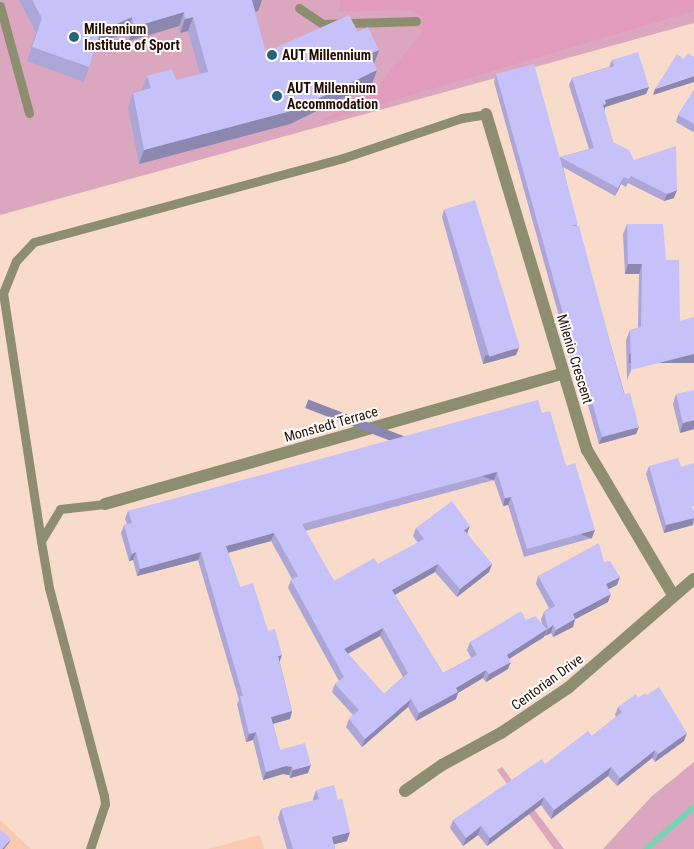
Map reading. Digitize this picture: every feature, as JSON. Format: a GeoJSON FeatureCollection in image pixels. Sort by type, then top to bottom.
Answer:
{"type":"FeatureCollection","features":[{"type":"Feature","properties":{"kind":"street","name":"Milenio Crescent"},"geometry":{"type":"LineString","coordinates":[[486,114],[587,450],[673,595]]}},
{"type":"Feature","properties":{"kind":"street","name":"Monstedt Terrace"},"geometry":{"type":"LineString","coordinates":[[106,504],[564,373]]}},
{"type":"Feature","properties":{"kind":"street","name":"Centorian Drive"},"geometry":{"type":"LineString","coordinates":[[405,792],[442,765],[502,733],[568,688],[673,595],[694,579]]}},
{"type":"Feature","properties":{"kind":"lane"},"geometry":{"type":"LineString","coordinates":[[0,6],[29,113]]}},
{"type":"Feature","properties":{"kind":"lane"},"geometry":{"type":"LineString","coordinates":[[299,8],[323,24],[416,21]]}},
{"type":"Feature","properties":{"kind":"lane"},"geometry":{"type":"LineString","coordinates":[[90,849],[91,838],[104,804],[104,796],[50,588],[41,541],[3,293],[16,261],[34,242],[324,164],[462,118],[486,114]]}},
{"type":"Feature","properties":{"kind":"lane"},"geometry":{"type":"LineString","coordinates":[[41,541],[60,509],[106,504]]}},
{"type":"Feature","properties":{"kind":"shaded area","name":"AUT Millennium"},"geometry":{"type":"Polygon","coordinates":[[[0,0],[694,0],[694,23],[0,215],[0,0]]]}},
{"type":"Feature","properties":{"kind":"shaded area"},"geometry":{"type":"Polygon","coordinates":[[[340,0],[694,0],[694,11],[314,124],[370,95],[421,34],[423,17],[412,10],[338,12],[340,0]]]}},
{"type":"Feature","properties":{"kind":"shaded area"},"geometry":{"type":"Polygon","coordinates":[[[694,762],[694,849],[603,849],[652,796],[694,762]]]}},
{"type":"Feature","properties":{"kind":"shaded area"},"geometry":{"type":"Polygon","coordinates":[[[502,767],[564,849],[554,849],[497,770],[502,767]]]}},
{"type":"Feature","properties":{"kind":"shaded area"},"geometry":{"type":"Polygon","coordinates":[[[0,820],[31,849],[0,849],[0,820]]]}},
{"type":"Feature","properties":{"kind":"shaded area"},"geometry":{"type":"Polygon","coordinates":[[[260,835],[264,849],[208,849],[260,835]]]}},
{"type":"Feature","properties":{"kind":"building"},"geometry":{"type":"Polygon","coordinates":[[[32,0],[252,0],[266,52],[349,15],[358,32],[368,27],[379,50],[370,54],[377,70],[295,110],[144,150],[133,93],[151,88],[147,76],[172,69],[176,80],[208,72],[193,17],[185,19],[184,12],[134,27],[132,17],[101,31],[89,67],[32,47],[42,18],[32,0]]]}},
{"type":"Feature","properties":{"kind":"building"},"geometry":{"type":"Polygon","coordinates":[[[638,52],[649,87],[605,100],[606,104],[603,105],[613,142],[629,150],[634,160],[676,146],[677,190],[667,194],[631,176],[629,179],[624,177],[618,188],[560,157],[594,148],[572,78],[614,66],[612,60],[638,52]]]}},
{"type":"Feature","properties":{"kind":"building"},"geometry":{"type":"Polygon","coordinates":[[[688,53],[694,57],[694,76],[655,89],[677,54],[684,59],[688,53]]]}},
{"type":"Feature","properties":{"kind":"building"},"geometry":{"type":"Polygon","coordinates":[[[534,64],[578,224],[571,226],[579,226],[624,394],[630,393],[639,427],[602,437],[587,384],[583,385],[496,74],[534,64]]]}},
{"type":"Feature","properties":{"kind":"building"},"geometry":{"type":"Polygon","coordinates":[[[694,90],[694,124],[678,115],[694,90]]]}},
{"type":"Feature","properties":{"kind":"building"},"geometry":{"type":"Polygon","coordinates":[[[475,200],[520,347],[489,357],[444,209],[475,200]]]}},
{"type":"Feature","properties":{"kind":"building"},"geometry":{"type":"Polygon","coordinates":[[[627,224],[663,224],[666,260],[679,260],[680,321],[694,317],[694,354],[631,370],[630,330],[641,327],[642,264],[628,264],[627,224]]]}},
{"type":"Feature","properties":{"kind":"building"},"geometry":{"type":"Polygon","coordinates":[[[694,390],[694,420],[683,423],[676,394],[694,390]]]}},
{"type":"Feature","properties":{"kind":"building"},"geometry":{"type":"Polygon","coordinates":[[[538,400],[542,413],[550,411],[566,466],[575,463],[595,530],[527,549],[511,497],[505,498],[497,472],[302,524],[334,581],[374,558],[378,564],[424,539],[416,528],[452,501],[470,526],[464,530],[492,564],[460,589],[438,564],[392,590],[443,673],[477,655],[470,642],[521,611],[526,620],[535,616],[547,629],[507,655],[511,662],[489,674],[486,670],[456,688],[458,692],[419,713],[411,699],[365,739],[349,719],[359,710],[335,684],[344,677],[291,580],[298,576],[274,533],[226,546],[240,587],[253,583],[268,631],[275,629],[282,655],[278,656],[292,711],[271,717],[280,750],[305,743],[311,765],[293,770],[292,767],[286,766],[266,772],[256,732],[249,734],[240,696],[243,696],[201,552],[140,569],[136,552],[132,554],[124,525],[132,523],[128,511],[538,400]],[[383,628],[344,649],[384,694],[408,673],[383,628]]]}},
{"type":"Feature","properties":{"kind":"building"},"geometry":{"type":"Polygon","coordinates":[[[678,458],[681,467],[694,463],[694,506],[692,506],[694,518],[666,525],[649,466],[678,458]]]}},
{"type":"Feature","properties":{"kind":"building"},"geometry":{"type":"Polygon","coordinates":[[[599,543],[604,562],[610,561],[620,577],[606,584],[611,594],[573,614],[575,619],[556,630],[553,625],[548,629],[544,612],[555,606],[538,576],[599,543]]]}},
{"type":"Feature","properties":{"kind":"building"},"geometry":{"type":"Polygon","coordinates":[[[659,687],[687,733],[658,754],[655,750],[620,778],[611,767],[554,810],[544,797],[490,838],[481,826],[466,838],[453,820],[542,759],[545,764],[588,731],[592,736],[622,712],[618,707],[636,694],[638,698],[645,693],[647,695],[659,687]]]}},
{"type":"Feature","properties":{"kind":"building"},"geometry":{"type":"Polygon","coordinates":[[[334,785],[338,800],[342,798],[350,832],[332,837],[335,849],[293,849],[281,809],[319,799],[316,790],[334,785]]]}},
{"type":"Feature","properties":{"kind":"building"},"geometry":{"type":"Polygon","coordinates":[[[0,829],[11,839],[2,849],[0,849],[0,829]]]}},
{"type":"Feature","properties":{"kind":"waterway"},"geometry":{"type":"LineString","coordinates":[[646,849],[694,807]]}},
{"type":"Feature","properties":{"kind":"place","name":"Millennium Institute of Sport"},"geometry":{"type":"Point","coordinates":[74,37]}},
{"type":"Feature","properties":{"kind":"place","name":"AUT Millennium"},"geometry":{"type":"Point","coordinates":[272,55]}},
{"type":"Feature","properties":{"kind":"place","name":"AUT Millennium Accommodation"},"geometry":{"type":"Point","coordinates":[277,96]}}]}
